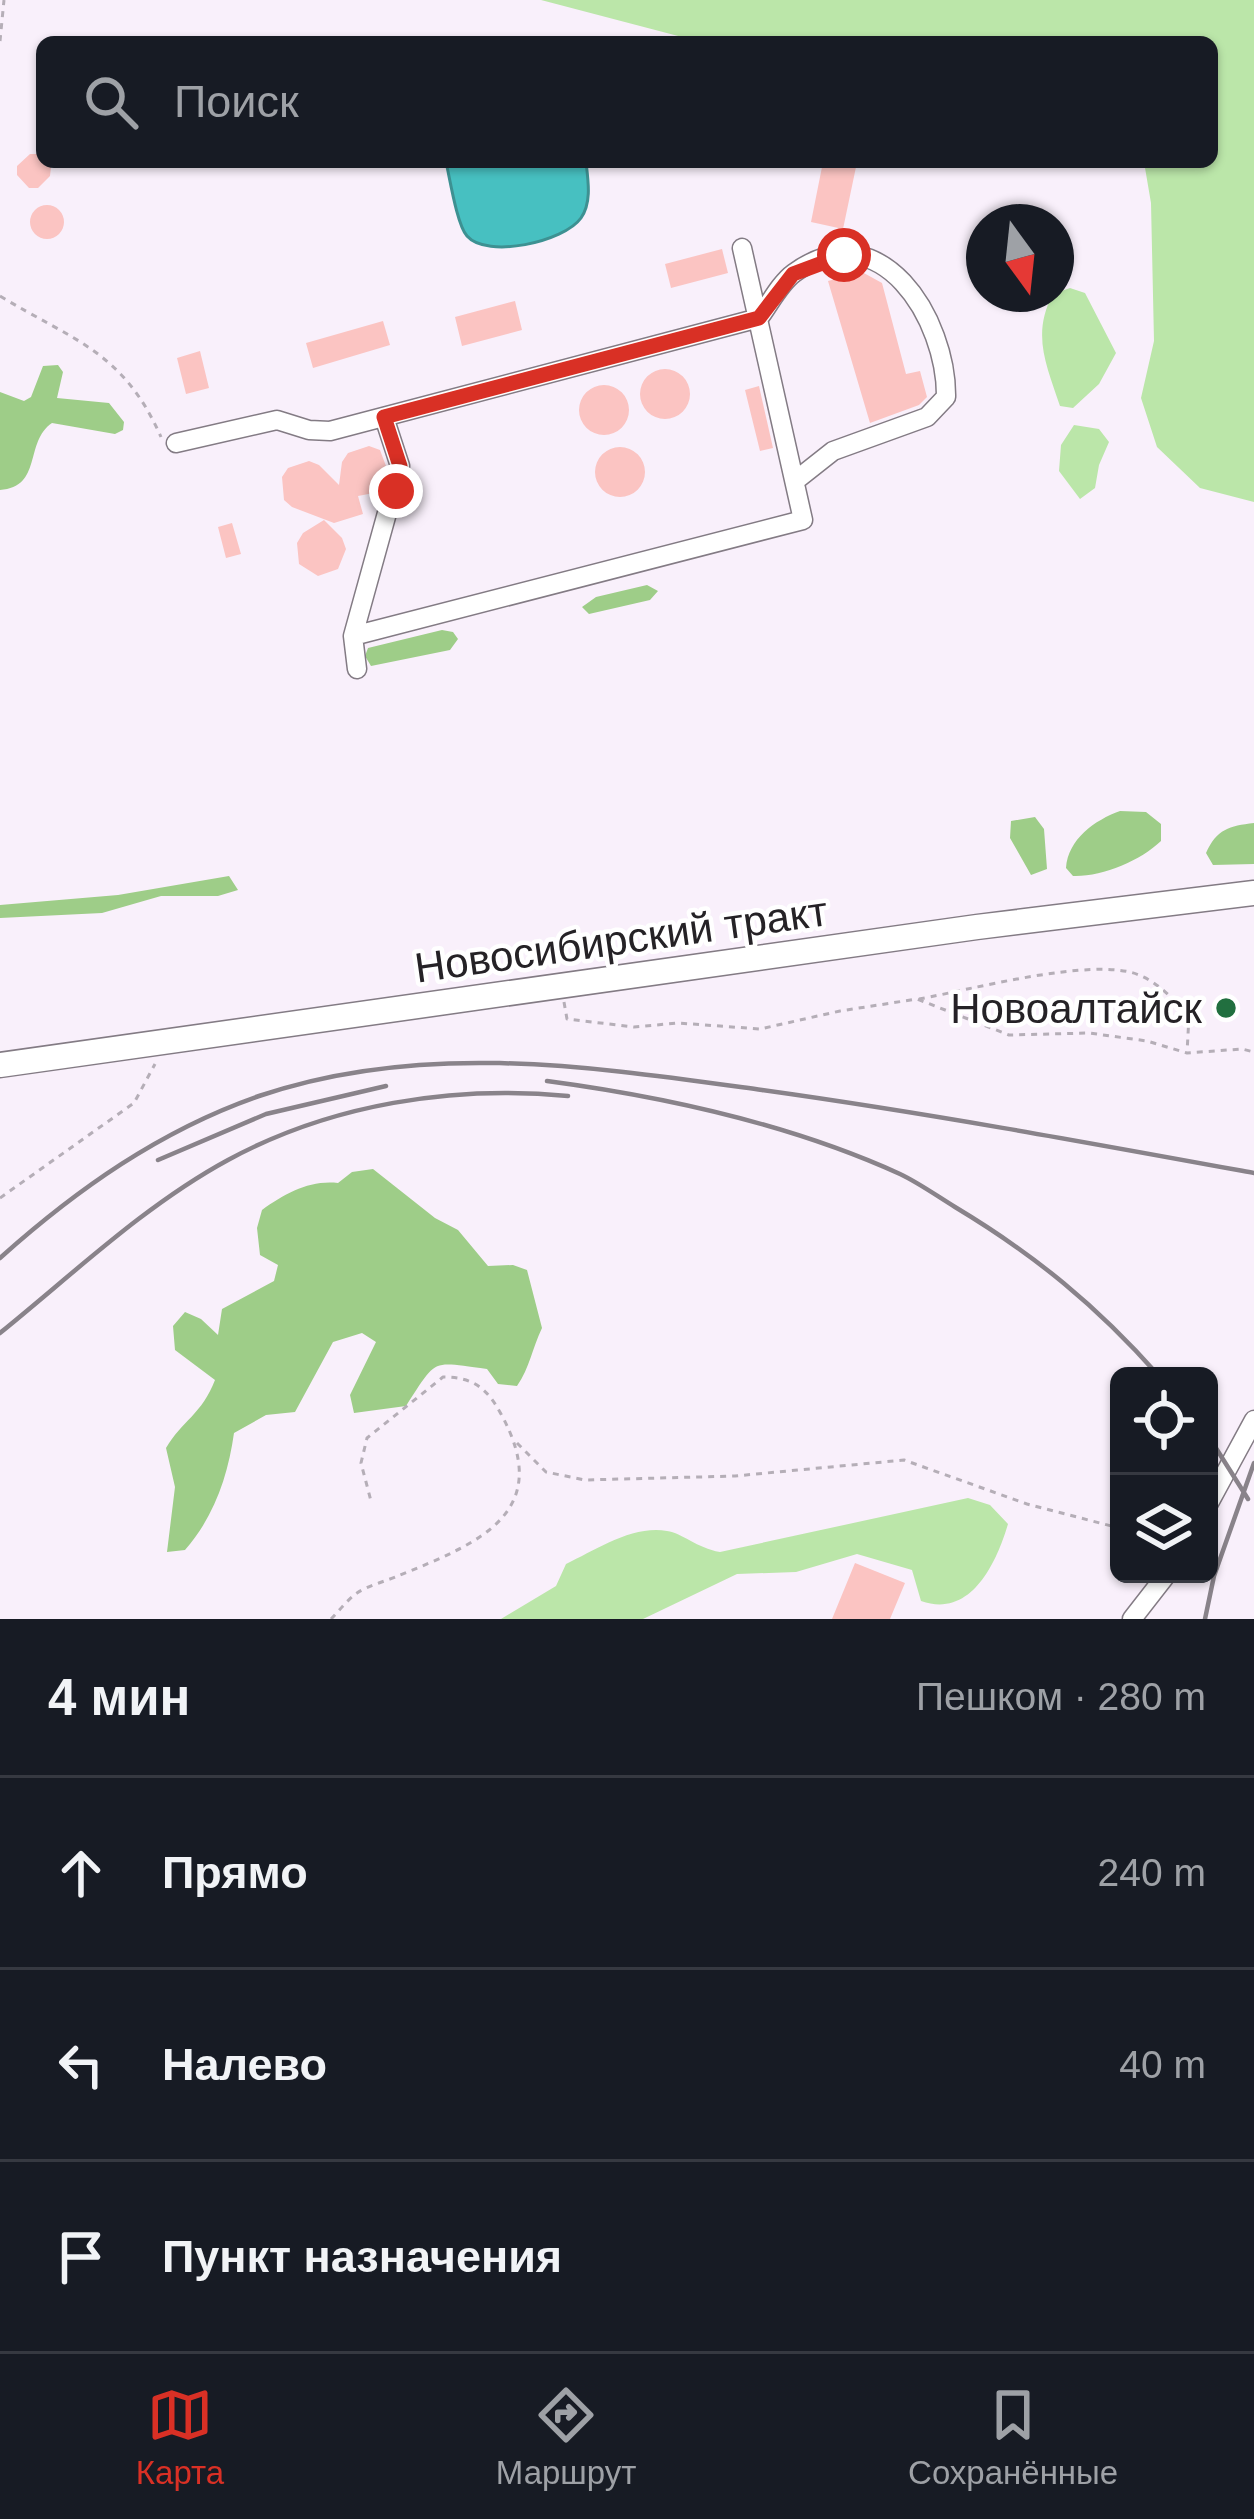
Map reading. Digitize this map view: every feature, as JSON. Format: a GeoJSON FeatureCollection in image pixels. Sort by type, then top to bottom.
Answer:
{"type":"FeatureCollection","features":[{"type":"Feature","properties":{"kind":"main road","name":"Новосибирский тракт"},"geometry":{"type":"LineString","coordinates":[[0,1064],[1254,893]]}},
{"type":"Feature","properties":{"kind":"main road"},"geometry":{"type":"LineString","coordinates":[[1024,922],[1077,922],[1254,905]]}},
{"type":"Feature","properties":{"kind":"street"},"geometry":{"type":"LineString","coordinates":[[353,636],[803,520],[742,248]]}},
{"type":"Feature","properties":{"kind":"street"},"geometry":{"type":"LineString","coordinates":[[176,443],[277,420],[330,431],[759,318],[793,274],[844,255],[867,256],[885,263],[905,282],[925,317],[946,373],[946,397],[927,417],[833,451],[795,481]]}},
{"type":"Feature","properties":{"kind":"street"},"geometry":{"type":"LineString","coordinates":[[357,670],[353,636],[400,466],[384,417]]}},
{"type":"Feature","properties":{"kind":"street"},"geometry":{"type":"LineString","coordinates":[[1218,1486],[1254,1420]]}},
{"type":"Feature","properties":{"kind":"street"},"geometry":{"type":"LineString","coordinates":[[1132,1619],[1160,1583]]}},
{"type":"Feature","properties":{"kind":"path"},"geometry":{"type":"LineString","coordinates":[[0,41],[4,0]]}},
{"type":"Feature","properties":{"kind":"path"},"geometry":{"type":"LineString","coordinates":[[0,296],[102,353],[148,409],[164,445],[176,443]]}},
{"type":"Feature","properties":{"kind":"path"},"geometry":{"type":"LineString","coordinates":[[562,988],[567,1019],[634,1028],[678,1024],[760,1029],[1086,969],[1137,974],[1168,994],[1189,1016],[1187,1053]]}},
{"type":"Feature","properties":{"kind":"path"},"geometry":{"type":"LineString","coordinates":[[917,999],[1010,1035],[1090,1033],[1148,1041],[1187,1053],[1254,1052]]}},
{"type":"Feature","properties":{"kind":"path"},"geometry":{"type":"LineString","coordinates":[[0,1198],[134,1103],[167,1041]]}},
{"type":"Feature","properties":{"kind":"path"},"geometry":{"type":"LineString","coordinates":[[371,1501],[361,1462],[367,1438],[443,1377],[471,1379],[491,1396],[517,1443],[546,1472],[585,1480],[735,1475],[904,1460],[1027,1504],[1110,1526]]}},
{"type":"Feature","properties":{"kind":"path"},"geometry":{"type":"LineString","coordinates":[[331,1619],[357,1593],[446,1557],[492,1529],[511,1510],[519,1486],[517,1443]]}},
{"type":"Feature","properties":{"kind":"green space"},"geometry":{"type":"Polygon","coordinates":[[[541,0],[1254,0],[1254,502],[1200,488],[1157,447],[1141,398],[1154,341],[1151,203],[1145,168],[1218,168],[1218,36],[678,36],[541,0]]]}},
{"type":"Feature","properties":{"kind":"green space"},"geometry":{"type":"Polygon","coordinates":[[[1074,289],[1085,293],[1116,353],[1099,384],[1073,408],[1060,406],[1046,364],[1045,312],[1074,312],[1074,289]]]}},
{"type":"Feature","properties":{"kind":"green space"},"geometry":{"type":"Polygon","coordinates":[[[58,365],[63,372],[57,398],[109,403],[124,422],[123,430],[115,434],[52,423],[43,431],[22,481],[0,490],[0,392],[24,401],[31,397],[43,366],[58,365]]]}},
{"type":"Feature","properties":{"kind":"green space"},"geometry":{"type":"Polygon","coordinates":[[[1074,425],[1099,429],[1109,442],[1095,488],[1080,499],[1059,471],[1061,445],[1074,425]]]}},
{"type":"Feature","properties":{"kind":"green space"},"geometry":{"type":"Polygon","coordinates":[[[647,585],[658,591],[650,600],[589,614],[582,607],[596,597],[647,585]]]}},
{"type":"Feature","properties":{"kind":"green space"},"geometry":{"type":"Polygon","coordinates":[[[442,630],[453,632],[458,639],[450,650],[371,666],[365,656],[368,648],[442,630]]]}},
{"type":"Feature","properties":{"kind":"green space"},"geometry":{"type":"Polygon","coordinates":[[[1120,811],[1146,812],[1161,824],[1161,841],[1120,866],[1073,876],[1066,868],[1077,840],[1092,825],[1120,811]]]}},
{"type":"Feature","properties":{"kind":"green space"},"geometry":{"type":"Polygon","coordinates":[[[1035,817],[1044,829],[1047,869],[1031,875],[1010,838],[1011,821],[1035,817]]]}},
{"type":"Feature","properties":{"kind":"green space"},"geometry":{"type":"Polygon","coordinates":[[[1254,823],[1254,864],[1213,865],[1206,853],[1219,834],[1254,823]]]}},
{"type":"Feature","properties":{"kind":"green space"},"geometry":{"type":"Polygon","coordinates":[[[229,876],[238,890],[218,896],[161,896],[102,913],[0,918],[0,905],[118,895],[229,876]]]}},
{"type":"Feature","properties":{"kind":"green space"},"geometry":{"type":"Polygon","coordinates":[[[373,1169],[435,1218],[458,1230],[488,1266],[527,1270],[542,1328],[521,1379],[517,1386],[498,1384],[487,1369],[437,1366],[406,1406],[354,1413],[350,1395],[376,1342],[362,1333],[333,1342],[295,1412],[266,1415],[234,1433],[212,1510],[185,1550],[167,1552],[175,1487],[166,1448],[215,1380],[175,1350],[173,1326],[185,1312],[218,1335],[222,1309],[274,1281],[278,1265],[260,1255],[257,1228],[262,1210],[298,1189],[338,1183],[352,1172],[373,1169]]]}},
{"type":"Feature","properties":{"kind":"green space"},"geometry":{"type":"Polygon","coordinates":[[[968,1498],[990,1505],[1008,1524],[980,1583],[955,1602],[921,1601],[912,1570],[857,1554],[796,1572],[737,1574],[643,1619],[501,1619],[556,1586],[566,1564],[641,1532],[673,1532],[720,1552],[968,1498]]]}},
{"type":"Feature","properties":{"kind":"water"},"geometry":{"type":"Polygon","coordinates":[[[447,168],[586,168],[587,205],[581,218],[559,234],[525,245],[491,246],[467,236],[447,168]]]}},
{"type":"Feature","properties":{"kind":"building"},"geometry":{"type":"Polygon","coordinates":[[[36,154],[36,168],[51,168],[50,176],[38,188],[29,188],[17,175],[17,166],[36,154]]]}},
{"type":"Feature","properties":{"kind":"building"},"geometry":{"type":"Polygon","coordinates":[[[822,168],[856,168],[843,229],[811,222],[822,168]]]}},
{"type":"Feature","properties":{"kind":"building"},"geometry":{"type":"Polygon","coordinates":[[[47,205],[59,210],[64,222],[59,234],[47,239],[35,234],[30,222],[35,210],[47,205]]]}},
{"type":"Feature","properties":{"kind":"building"},"geometry":{"type":"Polygon","coordinates":[[[722,249],[728,273],[671,288],[665,264],[722,249]]]}},
{"type":"Feature","properties":{"kind":"building"},"geometry":{"type":"Polygon","coordinates":[[[862,272],[882,283],[906,374],[920,371],[927,397],[919,405],[870,423],[828,281],[862,272]]]}},
{"type":"Feature","properties":{"kind":"building"},"geometry":{"type":"Polygon","coordinates":[[[515,301],[522,330],[462,346],[455,317],[515,301]]]}},
{"type":"Feature","properties":{"kind":"building"},"geometry":{"type":"Polygon","coordinates":[[[383,321],[390,345],[313,368],[306,343],[383,321]]]}},
{"type":"Feature","properties":{"kind":"building"},"geometry":{"type":"Polygon","coordinates":[[[200,351],[209,388],[186,394],[177,358],[200,351]]]}},
{"type":"Feature","properties":{"kind":"building"},"geometry":{"type":"Polygon","coordinates":[[[665,369],[683,376],[690,394],[683,412],[665,419],[647,412],[640,394],[647,376],[665,369]]]}},
{"type":"Feature","properties":{"kind":"building"},"geometry":{"type":"Polygon","coordinates":[[[604,385],[622,392],[629,410],[622,428],[604,435],[586,428],[579,410],[586,392],[604,385]]]}},
{"type":"Feature","properties":{"kind":"building"},"geometry":{"type":"Polygon","coordinates":[[[759,386],[773,448],[760,451],[745,390],[759,386]]]}},
{"type":"Feature","properties":{"kind":"building"},"geometry":{"type":"Polygon","coordinates":[[[369,446],[380,450],[386,466],[379,492],[358,496],[363,514],[334,523],[284,500],[282,477],[288,468],[309,461],[339,485],[348,453],[369,446]]]}},
{"type":"Feature","properties":{"kind":"building"},"geometry":{"type":"Polygon","coordinates":[[[620,447],[638,454],[645,472],[638,490],[620,497],[602,490],[595,472],[602,454],[620,447]]]}},
{"type":"Feature","properties":{"kind":"building"},"geometry":{"type":"Polygon","coordinates":[[[324,520],[346,549],[338,569],[318,576],[299,564],[297,543],[303,533],[324,520]]]}},
{"type":"Feature","properties":{"kind":"building"},"geometry":{"type":"Polygon","coordinates":[[[232,523],[241,554],[226,558],[218,527],[232,523]]]}},
{"type":"Feature","properties":{"kind":"building"},"geometry":{"type":"Polygon","coordinates":[[[855,1563],[905,1583],[890,1619],[832,1619],[855,1563]]]}},
{"type":"Feature","properties":{"kind":"railway"},"geometry":{"type":"LineString","coordinates":[[0,1258],[122,1164],[223,1110],[321,1079],[446,1063],[573,1067],[699,1081],[947,1118],[1254,1173]]}},
{"type":"Feature","properties":{"kind":"railway"},"geometry":{"type":"LineString","coordinates":[[547,1081],[727,1115],[815,1141],[900,1174],[1038,1263],[1088,1304],[1150,1367]]}},
{"type":"Feature","properties":{"kind":"railway"},"geometry":{"type":"LineString","coordinates":[[158,1160],[266,1114],[386,1086]]}},
{"type":"Feature","properties":{"kind":"railway"},"geometry":{"type":"LineString","coordinates":[[0,1333],[168,1198],[267,1141],[351,1112],[394,1103],[481,1093],[568,1096]]}},
{"type":"Feature","properties":{"kind":"railway"},"geometry":{"type":"LineString","coordinates":[[1218,1451],[1248,1499]]}},
{"type":"Feature","properties":{"kind":"railway"},"geometry":{"type":"LineString","coordinates":[[1205,1619],[1214,1576],[1254,1463]]}},
{"type":"Feature","properties":{"kind":"place","name":"Новоалтайск"},"geometry":{"type":"Point","coordinates":[1226,1008]}},
{"type":"Feature","properties":{"kind":"route"},"geometry":{"type":"LineString","coordinates":[[396,491],[400,466],[384,417],[759,318],[793,274],[844,255]]}}]}
